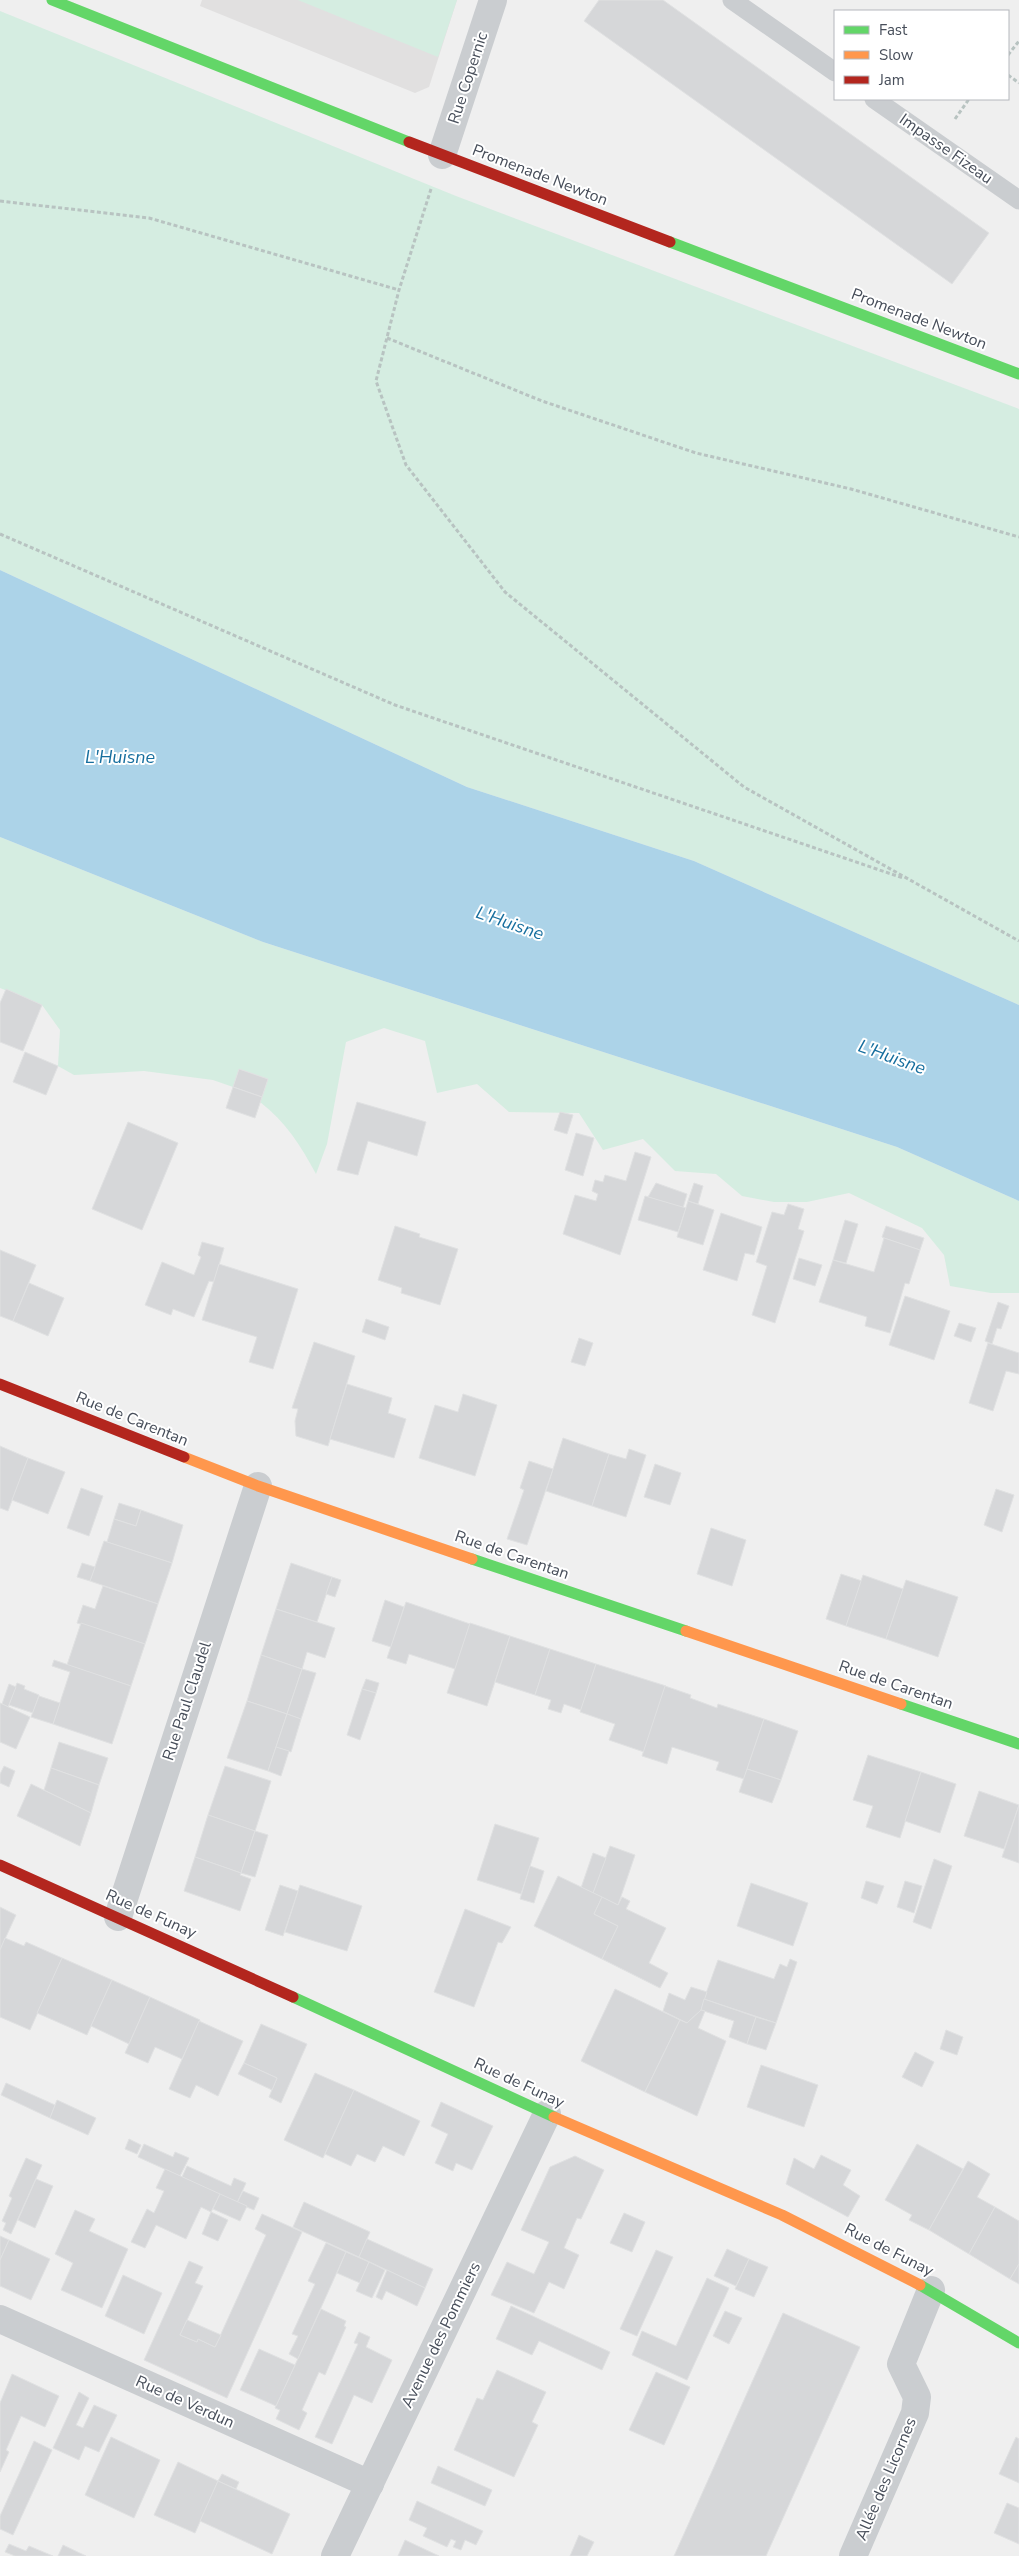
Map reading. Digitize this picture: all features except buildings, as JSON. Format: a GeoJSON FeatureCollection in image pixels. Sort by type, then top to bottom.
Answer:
{"type":"FeatureCollection","features":[{"type":"Feature","properties":{"kind":"street","name":"Promenade Newton"},"geometry":{"type":"LineString","coordinates":[[52,0],[442,155],[1019,374]]}},
{"type":"Feature","properties":{"kind":"street","name":"Rue Copernic"},"geometry":{"type":"LineString","coordinates":[[442,155],[493,0]]}},
{"type":"Feature","properties":{"kind":"street","name":"Rue de Carentan"},"geometry":{"type":"LineString","coordinates":[[0,1384],[258,1486],[1019,1744]]}},
{"type":"Feature","properties":{"kind":"street","name":"Rue Paul Claudel"},"geometry":{"type":"LineString","coordinates":[[118,1917],[258,1486]]}},
{"type":"Feature","properties":{"kind":"street","name":"Rue de Funay"},"geometry":{"type":"LineString","coordinates":[[0,1865],[118,1917],[546,2114],[782,2215],[931,2290],[1019,2343]]}},
{"type":"Feature","properties":{"kind":"street","name":"Avenue des Pommiers"},"geometry":{"type":"LineString","coordinates":[[336,2556],[546,2114]]}},
{"type":"Feature","properties":{"kind":"street","name":"Allée des Licornes"},"geometry":{"type":"LineString","coordinates":[[853,2556],[915,2413],[917,2397],[901,2364],[931,2290]]}},
{"type":"Feature","properties":{"kind":"street","name":"Rue de Verdun"},"geometry":{"type":"LineString","coordinates":[[0,2320],[370,2484]]}},
{"type":"Feature","properties":{"kind":"lane"},"geometry":{"type":"LineString","coordinates":[[732,0],[834,71]]}},
{"type":"Feature","properties":{"kind":"lane","name":"Impasse Fizeau"},"geometry":{"type":"LineString","coordinates":[[875,100],[1019,200]]}},
{"type":"Feature","properties":{"kind":"path"},"geometry":{"type":"LineString","coordinates":[[1009,54],[1019,41]]}},
{"type":"Feature","properties":{"kind":"path"},"geometry":{"type":"LineString","coordinates":[[442,155],[400,290],[376,381],[406,465],[505,592],[744,787],[1019,941]]}},
{"type":"Feature","properties":{"kind":"path"},"geometry":{"type":"LineString","coordinates":[[0,201],[149,218],[400,290]]}},
{"type":"Feature","properties":{"kind":"path"},"geometry":{"type":"LineString","coordinates":[[386,338],[542,401],[696,453],[851,489],[1019,538]]}},
{"type":"Feature","properties":{"kind":"path"},"geometry":{"type":"LineString","coordinates":[[0,534],[395,705],[911,881]]}},
{"type":"Feature","properties":{"kind":"shaded area"},"geometry":{"type":"Polygon","coordinates":[[[202,0],[457,0],[429,87],[415,93],[200,6],[202,0]]]}},
{"type":"Feature","properties":{"kind":"green space"},"geometry":{"type":"Polygon","coordinates":[[[298,0],[457,0],[438,57],[298,0]]]}},
{"type":"Feature","properties":{"kind":"green space"},"geometry":{"type":"Polygon","coordinates":[[[0,11],[456,196],[1019,409],[1019,1005],[694,861],[467,787],[0,570],[0,11]]]}},
{"type":"Feature","properties":{"kind":"green space"},"geometry":{"type":"Polygon","coordinates":[[[0,837],[263,942],[897,1147],[1019,1201],[1019,1293],[991,1293],[950,1286],[944,1255],[922,1228],[849,1193],[807,1202],[774,1202],[742,1196],[716,1174],[675,1171],[643,1139],[603,1150],[579,1113],[509,1112],[477,1084],[437,1093],[425,1041],[384,1028],[346,1042],[327,1144],[316,1174],[292,1135],[278,1118],[260,1102],[268,1079],[239,1069],[233,1087],[213,1080],[144,1071],[74,1075],[58,1066],[60,1030],[42,1005],[0,988],[0,837]]]}},
{"type":"Feature","properties":{"kind":"water","name":"L'Huisne"},"geometry":{"type":"Polygon","coordinates":[[[0,570],[467,787],[694,861],[1019,1005],[1019,1201],[897,1147],[263,942],[0,837],[0,570]]]}},
{"type":"Feature","properties":{"kind":"traffic: fast"},"geometry":{"type":"LineString","coordinates":[[52,0],[409,142]]}},
{"type":"Feature","properties":{"kind":"traffic: fast"},"geometry":{"type":"LineString","coordinates":[[670,242],[1019,374]]}},
{"type":"Feature","properties":{"kind":"traffic: fast"},"geometry":{"type":"LineString","coordinates":[[472,1559],[686,1631]]}},
{"type":"Feature","properties":{"kind":"traffic: fast"},"geometry":{"type":"LineString","coordinates":[[901,1704],[1019,1744]]}},
{"type":"Feature","properties":{"kind":"traffic: fast"},"geometry":{"type":"LineString","coordinates":[[293,1997],[554,2117]]}},
{"type":"Feature","properties":{"kind":"traffic: fast"},"geometry":{"type":"LineString","coordinates":[[920,2285],[1019,2343]]}},
{"type":"Feature","properties":{"kind":"traffic: slow"},"geometry":{"type":"LineString","coordinates":[[184,1457],[258,1486],[472,1559]]}},
{"type":"Feature","properties":{"kind":"traffic: slow"},"geometry":{"type":"LineString","coordinates":[[686,1631],[901,1704]]}},
{"type":"Feature","properties":{"kind":"traffic: slow"},"geometry":{"type":"LineString","coordinates":[[554,2117],[782,2215],[920,2285]]}},
{"type":"Feature","properties":{"kind":"traffic: jam"},"geometry":{"type":"LineString","coordinates":[[409,142],[670,242]]}},
{"type":"Feature","properties":{"kind":"traffic: jam"},"geometry":{"type":"LineString","coordinates":[[0,1384],[184,1457]]}},
{"type":"Feature","properties":{"kind":"traffic: jam"},"geometry":{"type":"LineString","coordinates":[[0,1865],[293,1997]]}}]}
